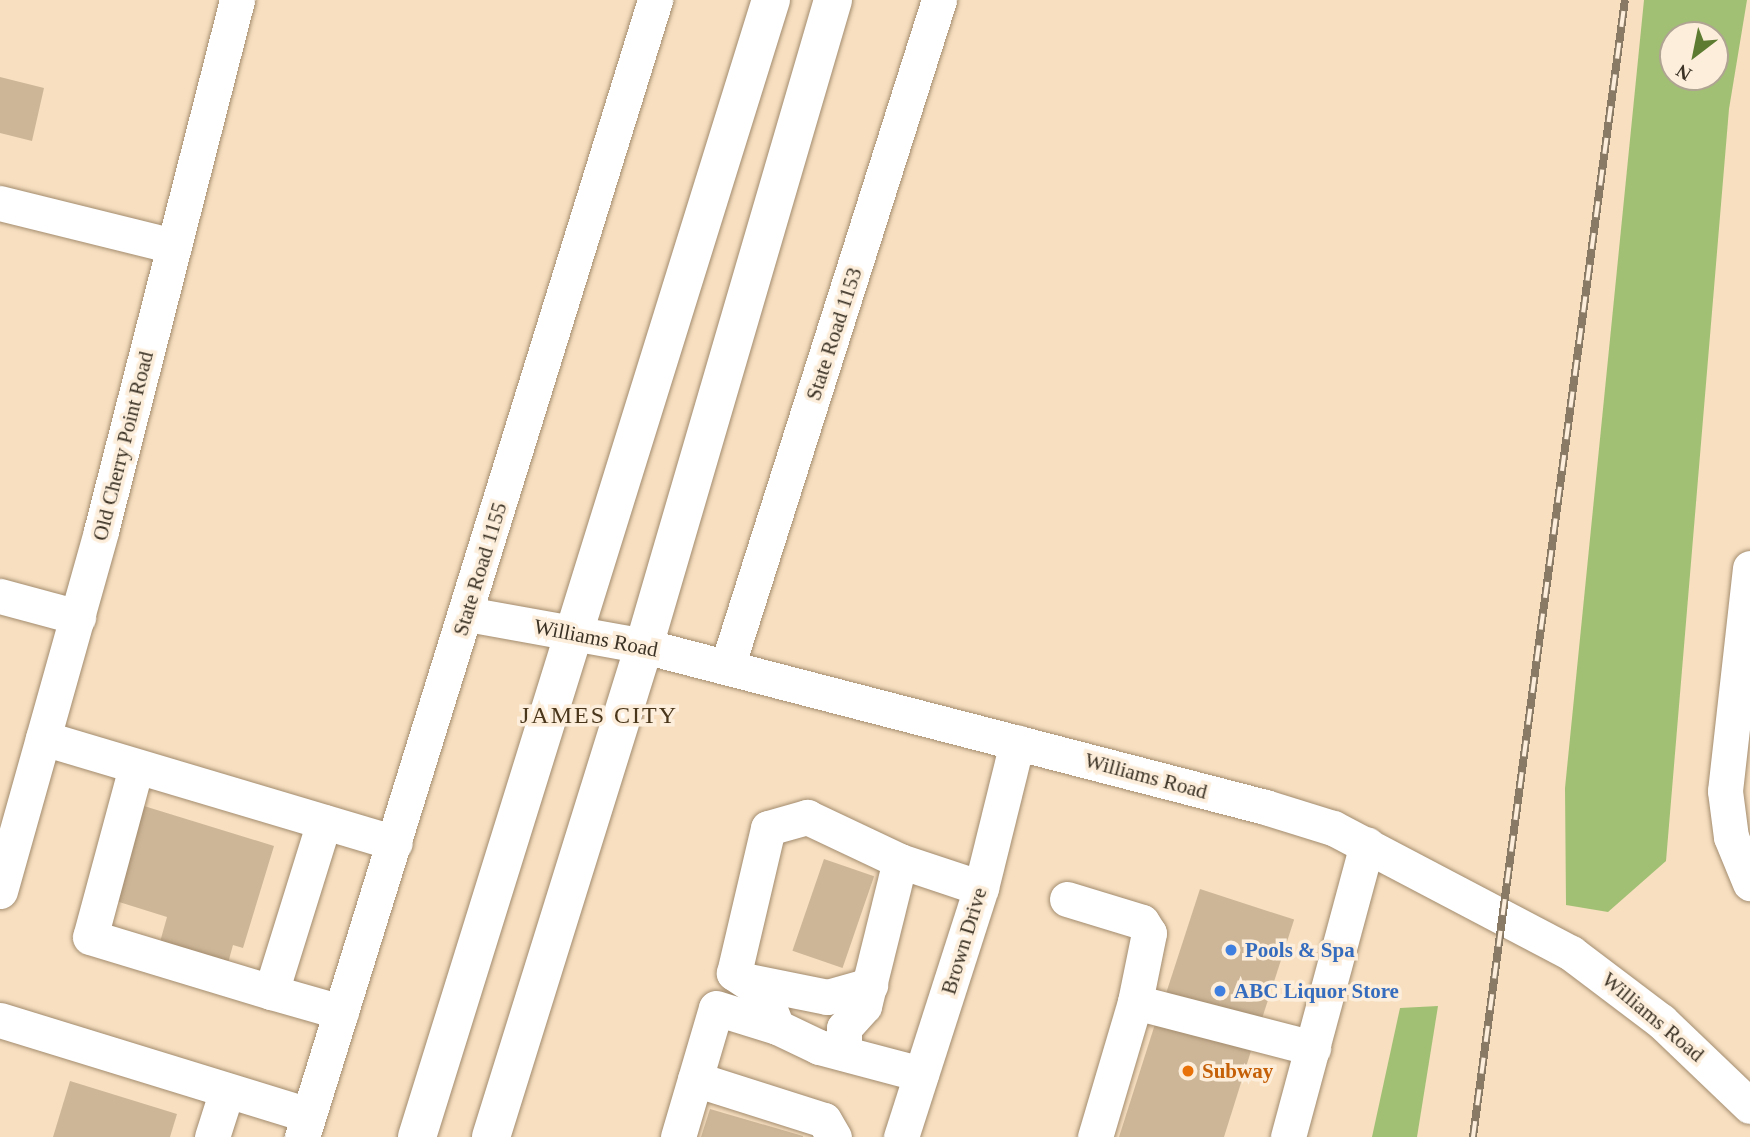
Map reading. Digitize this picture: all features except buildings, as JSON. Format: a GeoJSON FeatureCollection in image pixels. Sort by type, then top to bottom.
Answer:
{"type":"FeatureCollection","features":[{"type":"Feature","properties":{"kind":"highway"},"geometry":{"type":"LineString","coordinates":[[417,1137],[771,0]]}},
{"type":"Feature","properties":{"kind":"highway"},"geometry":{"type":"LineString","coordinates":[[491,1137],[644,646],[833,0]]}},
{"type":"Feature","properties":{"kind":"street","name":"Old Cherry Point Road"},"geometry":{"type":"LineString","coordinates":[[0,891],[78,617],[237,0]]}},
{"type":"Feature","properties":{"kind":"street","name":"State Road 1155"},"geometry":{"type":"LineString","coordinates":[[305,1126],[467,614],[655,0]]}},
{"type":"Feature","properties":{"kind":"street","name":"State Road 1153"},"geometry":{"type":"LineString","coordinates":[[727,667],[939,0]]}},
{"type":"Feature","properties":{"kind":"street"},"geometry":{"type":"LineString","coordinates":[[0,203],[174,246]]}},
{"type":"Feature","properties":{"kind":"street"},"geometry":{"type":"LineString","coordinates":[[1750,568],[1726,791],[1731,837],[1750,883]]}},
{"type":"Feature","properties":{"kind":"street"},"geometry":{"type":"LineString","coordinates":[[0,596],[78,617]]}},
{"type":"Feature","properties":{"kind":"street","name":"Williams Road"},"geometry":{"type":"LineString","coordinates":[[467,614],[576,632],[727,667],[1265,807],[1367,844],[1571,953],[1661,1021],[1750,1106]]}},
{"type":"Feature","properties":{"kind":"street"},"geometry":{"type":"LineString","coordinates":[[43,738],[395,843]]}},
{"type":"Feature","properties":{"kind":"street","name":"Brown Drive"},"geometry":{"type":"LineString","coordinates":[[901,1137],[981,888],[1017,743]]}},
{"type":"Feature","properties":{"kind":"street"},"geometry":{"type":"LineString","coordinates":[[136,766],[90,937],[341,1012]]}},
{"type":"Feature","properties":{"kind":"street"},"geometry":{"type":"LineString","coordinates":[[777,1027],[763,992],[734,973],[768,828],[807,817],[900,861],[981,888]]}},
{"type":"Feature","properties":{"kind":"street"},"geometry":{"type":"LineString","coordinates":[[271,992],[324,822]]}},
{"type":"Feature","properties":{"kind":"street"},"geometry":{"type":"LineString","coordinates":[[1288,1137],[1367,844]]}},
{"type":"Feature","properties":{"kind":"street"},"geometry":{"type":"LineString","coordinates":[[844,1054],[844,1028],[864,1006],[900,861]]}},
{"type":"Feature","properties":{"kind":"street"},"geometry":{"type":"LineString","coordinates":[[1067,900],[1142,922],[1149,933],[1135,1002],[1095,1137]]}},
{"type":"Feature","properties":{"kind":"street"},"geometry":{"type":"LineString","coordinates":[[748,981],[827,997],[870,985]]}},
{"type":"Feature","properties":{"kind":"street"},"geometry":{"type":"LineString","coordinates":[[1135,1002],[1314,1048]]}},
{"type":"Feature","properties":{"kind":"street"},"geometry":{"type":"LineString","coordinates":[[678,1137],[716,1008],[777,1027],[844,1054],[921,1074]]}},
{"type":"Feature","properties":{"kind":"street"},"geometry":{"type":"LineString","coordinates":[[0,1020],[227,1090],[305,1126]]}},
{"type":"Feature","properties":{"kind":"street"},"geometry":{"type":"LineString","coordinates":[[695,1079],[824,1120],[834,1137]]}},
{"type":"Feature","properties":{"kind":"street"},"geometry":{"type":"LineString","coordinates":[[212,1137],[227,1090]]}},
{"type":"Feature","properties":{"kind":"green space"},"geometry":{"type":"Polygon","coordinates":[[[1644,0],[1747,0],[1729,109],[1666,861],[1608,912],[1566,905],[1565,788],[1644,0]]]}},
{"type":"Feature","properties":{"kind":"green space"},"geometry":{"type":"Polygon","coordinates":[[[1438,1006],[1417,1137],[1372,1137],[1400,1008],[1438,1006]]]}},
{"type":"Feature","properties":{"kind":"railway"},"geometry":{"type":"LineString","coordinates":[[1473,1137],[1625,0]]}},
{"type":"Feature","properties":{"kind":"place","name":"Pools & Spa"},"geometry":{"type":"Point","coordinates":[1231,950]}},
{"type":"Feature","properties":{"kind":"place","name":"ABC Liquor Store"},"geometry":{"type":"Point","coordinates":[1220,991]}},
{"type":"Feature","properties":{"kind":"place","name":"Subway"},"geometry":{"type":"Point","coordinates":[1188,1071]}},
{"type":"Feature","properties":{"kind":"district","name":"JAMES CITY"},"geometry":{"type":"Point","coordinates":[599,716]}}]}
